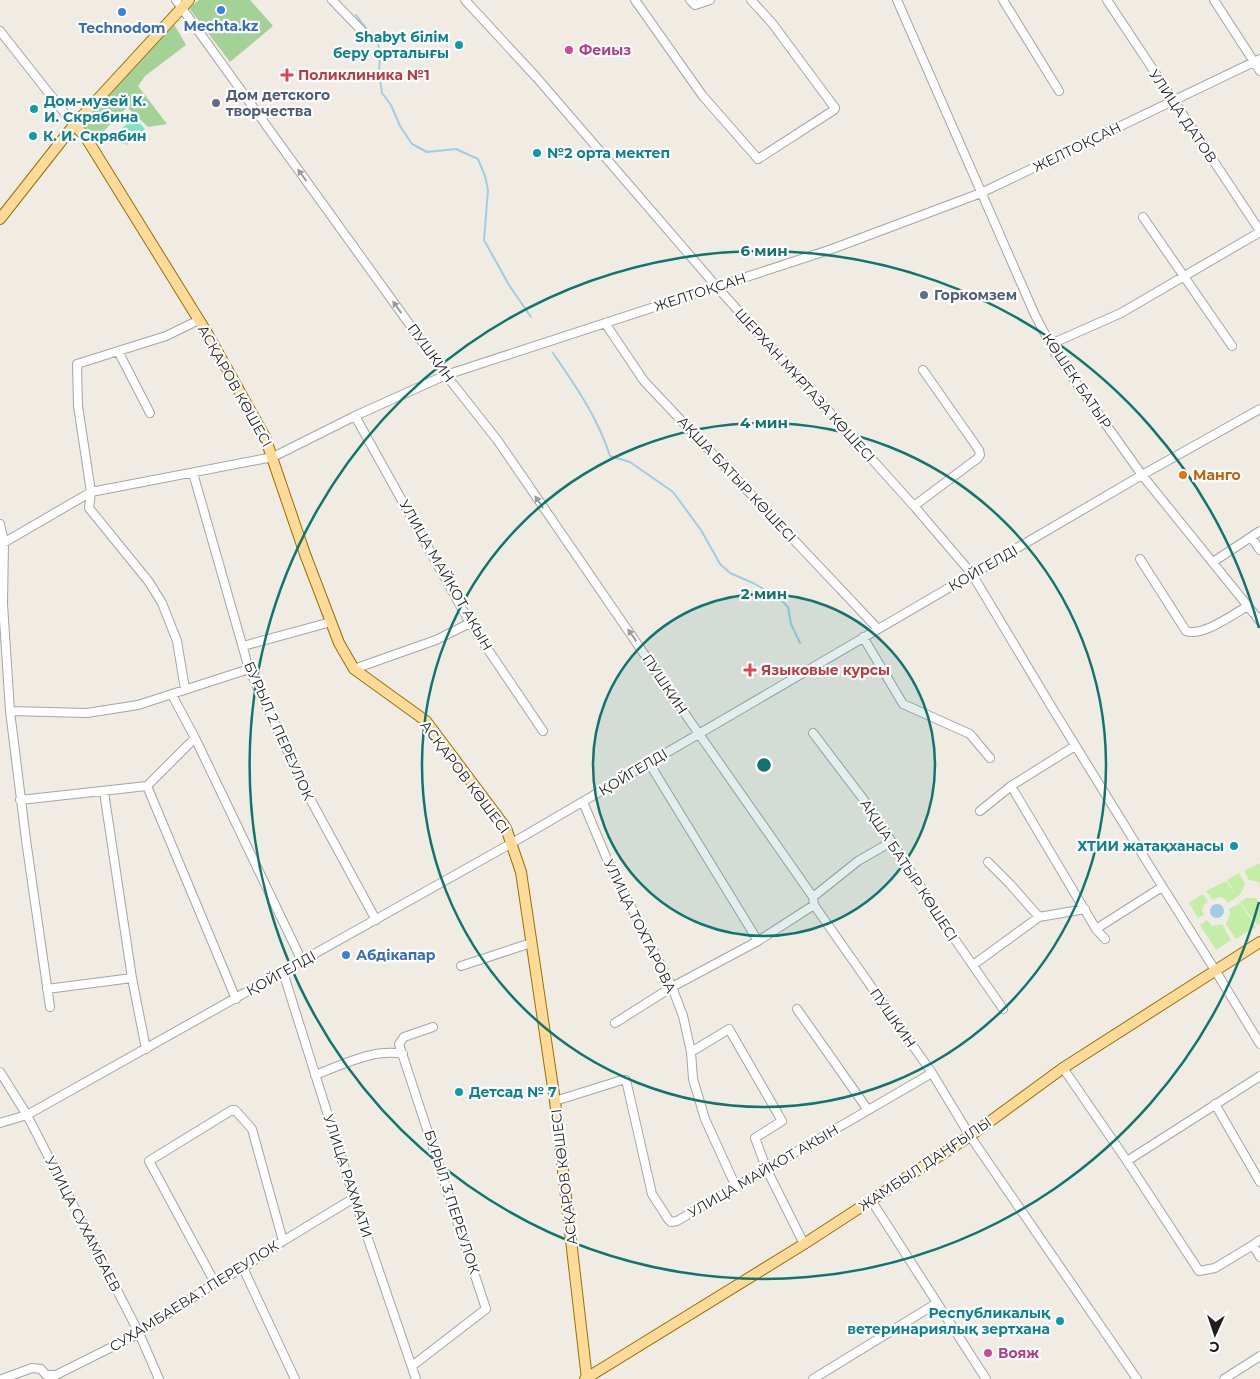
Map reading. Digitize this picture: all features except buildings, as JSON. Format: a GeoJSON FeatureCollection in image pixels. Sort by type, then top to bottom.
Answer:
{"type":"FeatureCollection","features":[{"type":"Feature","properties":{"kind":"main road"},"geometry":{"type":"LineString","coordinates":[[0,219],[74,124],[182,3]]}},
{"type":"Feature","properties":{"kind":"main road","name":"АСҚАРОВ КӨШЕСІ"},"geometry":{"type":"LineString","coordinates":[[74,124],[85,136],[208,333],[261,429],[273,457],[305,554],[339,643],[354,670],[426,721],[506,828],[521,872],[555,1101],[586,1379]]}},
{"type":"Feature","properties":{"kind":"main road","name":"ЖАМБЫЛ ДАҢҒЫЛЫ"},"geometry":{"type":"LineString","coordinates":[[586,1379],[804,1244],[970,1136],[1063,1068],[1260,942]]}},
{"type":"Feature","properties":{"kind":"street"},"geometry":{"type":"LineString","coordinates":[[332,0],[365,34]]}},
{"type":"Feature","properties":{"kind":"street","name":"ШЕРХАН МҰРТАЗА КӨШЕСІ"},"geometry":{"type":"LineString","coordinates":[[466,0],[537,78],[717,287],[914,506],[972,574],[1075,746],[1260,1044]]}},
{"type":"Feature","properties":{"kind":"street"},"geometry":{"type":"LineString","coordinates":[[635,0],[702,95],[757,159],[760,159],[835,108],[772,23],[752,0]]}},
{"type":"Feature","properties":{"kind":"street"},"geometry":{"type":"LineString","coordinates":[[690,0],[695,5],[710,0]]}},
{"type":"Feature","properties":{"kind":"street","name":"КӨШЕК БАТЫР"},"geometry":{"type":"LineString","coordinates":[[897,0],[1035,315],[1055,353],[1142,475],[1260,621]]}},
{"type":"Feature","properties":{"kind":"street","name":"УЛИЦА ДАТОВ"},"geometry":{"type":"LineString","coordinates":[[1107,0],[1260,232]]}},
{"type":"Feature","properties":{"kind":"street"},"geometry":{"type":"LineString","coordinates":[[1214,0],[1257,61],[1260,71]]}},
{"type":"Feature","properties":{"kind":"street"},"geometry":{"type":"LineString","coordinates":[[1006,1],[1059,91]]}},
{"type":"Feature","properties":{"kind":"street","name":"ПУШКИН"},"geometry":{"type":"LineString","coordinates":[[182,3],[446,375],[498,441],[932,1073],[970,1136],[1136,1379]]}},
{"type":"Feature","properties":{"kind":"street"},"geometry":{"type":"LineString","coordinates":[[0,31],[74,124]]}},
{"type":"Feature","properties":{"kind":"street","name":"ЖЕЛТОҚСАН"},"geometry":{"type":"LineString","coordinates":[[2,543],[91,492],[273,457],[354,416],[446,375],[832,248],[981,193],[1257,61]]}},
{"type":"Feature","properties":{"kind":"street"},"geometry":{"type":"LineString","coordinates":[[1143,216],[1232,346]]}},
{"type":"Feature","properties":{"kind":"street"},"geometry":{"type":"LineString","coordinates":[[1051,344],[1122,313],[1260,232]]}},
{"type":"Feature","properties":{"kind":"street"},"geometry":{"type":"LineString","coordinates":[[185,689],[177,641],[162,603],[149,582],[89,508],[91,492],[78,406],[77,364],[166,336],[199,320]]}},
{"type":"Feature","properties":{"kind":"street","name":"АҚША БАТЫР КӨШЕСІ"},"geometry":{"type":"LineString","coordinates":[[605,323],[644,381],[878,629]]}},
{"type":"Feature","properties":{"kind":"street"},"geometry":{"type":"LineString","coordinates":[[118,351],[150,413]]}},
{"type":"Feature","properties":{"kind":"street"},"geometry":{"type":"LineString","coordinates":[[914,506],[978,458],[980,454],[923,370]]}},
{"type":"Feature","properties":{"kind":"street","name":"ҚОЙГЕЛДІ"},"geometry":{"type":"LineString","coordinates":[[0,1123],[27,1114],[146,1049],[512,843],[1142,475],[1260,409]]}},
{"type":"Feature","properties":{"kind":"street","name":"УЛИЦА МАЙКОТ АКЫН"},"geometry":{"type":"LineString","coordinates":[[354,416],[470,623],[543,731]]}},
{"type":"Feature","properties":{"kind":"street","name":"БУРЫЛ 2 ПЕРЕУЛОК"},"geometry":{"type":"LineString","coordinates":[[193,473],[249,669],[308,795],[376,920]]}},
{"type":"Feature","properties":{"kind":"street"},"geometry":{"type":"LineString","coordinates":[[0,524],[10,712],[20,800],[50,1007]]}},
{"type":"Feature","properties":{"kind":"street"},"geometry":{"type":"LineString","coordinates":[[1213,562],[1260,531]]}},
{"type":"Feature","properties":{"kind":"street"},"geometry":{"type":"LineString","coordinates":[[1251,537],[1260,550]]}},
{"type":"Feature","properties":{"kind":"street"},"geometry":{"type":"LineString","coordinates":[[1140,559],[1186,631],[1196,633],[1248,606]]}},
{"type":"Feature","properties":{"kind":"street"},"geometry":{"type":"LineString","coordinates":[[242,646],[331,622]]}},
{"type":"Feature","properties":{"kind":"street"},"geometry":{"type":"LineString","coordinates":[[354,670],[436,640],[470,623]]}},
{"type":"Feature","properties":{"kind":"street"},"geometry":{"type":"LineString","coordinates":[[863,637],[903,704],[970,734],[990,758]]}},
{"type":"Feature","properties":{"kind":"street"},"geometry":{"type":"LineString","coordinates":[[10,712],[87,714],[138,705],[249,669]]}},
{"type":"Feature","properties":{"kind":"street"},"geometry":{"type":"LineString","coordinates":[[172,695],[195,738],[302,961]]}},
{"type":"Feature","properties":{"kind":"street","name":"АҚША БАТЫР КӨШЕСІ"},"geometry":{"type":"LineString","coordinates":[[813,733],[870,808],[947,928],[1003,1009]]}},
{"type":"Feature","properties":{"kind":"street"},"geometry":{"type":"LineString","coordinates":[[20,800],[147,786],[195,738]]}},
{"type":"Feature","properties":{"kind":"street"},"geometry":{"type":"LineString","coordinates":[[980,810],[1011,786],[1075,746]]}},
{"type":"Feature","properties":{"kind":"street"},"geometry":{"type":"LineString","coordinates":[[649,763],[758,941]]}},
{"type":"Feature","properties":{"kind":"street"},"geometry":{"type":"LineString","coordinates":[[147,786],[236,999]]}},
{"type":"Feature","properties":{"kind":"street"},"geometry":{"type":"LineString","coordinates":[[1011,786],[1096,929],[1106,939]]}},
{"type":"Feature","properties":{"kind":"street"},"geometry":{"type":"LineString","coordinates":[[104,792],[132,978],[146,1049]]}},
{"type":"Feature","properties":{"kind":"street","name":"УЛИЦА ТОХТАРОВА"},"geometry":{"type":"LineString","coordinates":[[584,802],[609,864],[672,987],[683,1016],[691,1052],[693,1079],[705,1119],[736,1187]]}},
{"type":"Feature","properties":{"kind":"street"},"geometry":{"type":"LineString","coordinates":[[615,1023],[672,987],[758,941],[814,901],[858,861],[892,842]]}},
{"type":"Feature","properties":{"kind":"street"},"geometry":{"type":"LineString","coordinates":[[988,862],[1038,917]]}},
{"type":"Feature","properties":{"kind":"street"},"geometry":{"type":"LineString","coordinates":[[1096,929],[1162,887]]}},
{"type":"Feature","properties":{"kind":"street"},"geometry":{"type":"LineString","coordinates":[[973,965],[1038,917],[1085,909]]}},
{"type":"Feature","properties":{"kind":"street"},"geometry":{"type":"LineString","coordinates":[[460,966],[531,943]]}},
{"type":"Feature","properties":{"kind":"street","name":"УЛИЦА РАХМАТИ"},"geometry":{"type":"LineString","coordinates":[[283,972],[354,1198],[416,1379]]}},
{"type":"Feature","properties":{"kind":"street"},"geometry":{"type":"LineString","coordinates":[[47,989],[132,978]]}},
{"type":"Feature","properties":{"kind":"street"},"geometry":{"type":"LineString","coordinates":[[797,1009],[868,1110]]}},
{"type":"Feature","properties":{"kind":"street"},"geometry":{"type":"LineString","coordinates":[[403,1054],[399,1044],[404,1037],[432,1027]]}},
{"type":"Feature","properties":{"kind":"street"},"geometry":{"type":"LineString","coordinates":[[691,1052],[729,1029],[782,1121],[755,1138],[767,1170],[804,1244]]}},
{"type":"Feature","properties":{"kind":"street"},"geometry":{"type":"LineString","coordinates":[[315,1076],[368,1056],[392,1052],[403,1054]]}},
{"type":"Feature","properties":{"kind":"street","name":"БУРЫЛ 3 ПЕРЕУЛОК"},"geometry":{"type":"LineString","coordinates":[[403,1054],[486,1306],[484,1310],[412,1366]]}},
{"type":"Feature","properties":{"kind":"street"},"geometry":{"type":"LineString","coordinates":[[1063,1068],[1199,1271],[1214,1268],[1260,1240]]}},
{"type":"Feature","properties":{"kind":"street","name":"УЛИЦА СУХАМБАЕВ"},"geometry":{"type":"LineString","coordinates":[[0,1072],[27,1114],[139,1333],[159,1379]]}},
{"type":"Feature","properties":{"kind":"street","name":"УЛИЦА МАЙКОТ АКЫН"},"geometry":{"type":"LineString","coordinates":[[555,1101],[626,1080],[652,1194],[671,1222],[677,1221],[767,1170],[932,1073]]}},
{"type":"Feature","properties":{"kind":"street"},"geometry":{"type":"LineString","coordinates":[[1127,1161],[1260,1076]]}},
{"type":"Feature","properties":{"kind":"street"},"geometry":{"type":"LineString","coordinates":[[1215,1104],[1260,1182]]}},
{"type":"Feature","properties":{"kind":"street"},"geometry":{"type":"LineString","coordinates":[[215,1283],[149,1161],[232,1110],[236,1110],[252,1129],[283,1241]]}},
{"type":"Feature","properties":{"kind":"street","name":"СУХАМБАЕВА 1 ПЕРЕУЛОК"},"geometry":{"type":"LineString","coordinates":[[1,1378],[32,1368],[41,1369],[47,1377],[64,1372],[139,1333],[215,1283],[243,1268],[283,1241],[354,1198]]}},
{"type":"Feature","properties":{"kind":"street"},"geometry":{"type":"LineString","coordinates":[[871,1200],[986,1379]]}},
{"type":"Feature","properties":{"kind":"street"},"geometry":{"type":"LineString","coordinates":[[1253,1246],[1260,1257]]}},
{"type":"Feature","properties":{"kind":"street"},"geometry":{"type":"LineString","coordinates":[[243,1268],[295,1379]]}},
{"type":"Feature","properties":{"kind":"street"},"geometry":{"type":"LineString","coordinates":[[813,1379],[937,1303]]}},
{"type":"Feature","properties":{"kind":"street"},"geometry":{"type":"LineString","coordinates":[[1224,1379],[1260,1356]]}},
{"type":"Feature","properties":{"kind":"green space"},"geometry":{"type":"Polygon","coordinates":[[[199,0],[250,0],[273,26],[230,62],[189,8],[199,0]]]}},
{"type":"Feature","properties":{"kind":"green space"},"geometry":{"type":"Polygon","coordinates":[[[174,24],[186,45],[145,76],[138,86],[167,124],[148,127],[127,107],[94,141],[72,120],[120,80],[174,24]]]}},
{"type":"Feature","properties":{"kind":"green space"},"geometry":{"type":"Polygon","coordinates":[[[134,117],[145,129],[127,145],[116,134],[134,117]]]}},
{"type":"Feature","properties":{"kind":"green space"},"geometry":{"type":"Polygon","coordinates":[[[1260,863],[1260,885],[1258,882],[1249,880],[1244,871],[1260,863]]]}},
{"type":"Feature","properties":{"kind":"green space"},"geometry":{"type":"Polygon","coordinates":[[[1239,873],[1245,884],[1237,897],[1227,880],[1239,873]]]}},
{"type":"Feature","properties":{"kind":"green space"},"geometry":{"type":"Polygon","coordinates":[[[1226,881],[1237,897],[1228,903],[1224,898],[1219,897],[1213,900],[1206,891],[1226,881]]]}},
{"type":"Feature","properties":{"kind":"green space"},"geometry":{"type":"Polygon","coordinates":[[[1202,894],[1208,901],[1203,906],[1202,911],[1204,915],[1198,918],[1189,903],[1202,894]]]}},
{"type":"Feature","properties":{"kind":"green space"},"geometry":{"type":"Polygon","coordinates":[[[1247,898],[1256,898],[1260,905],[1260,923],[1257,925],[1240,902],[1247,898]]]}},
{"type":"Feature","properties":{"kind":"green space"},"geometry":{"type":"Polygon","coordinates":[[[1240,903],[1256,927],[1236,939],[1226,924],[1230,914],[1229,909],[1240,903]]]}},
{"type":"Feature","properties":{"kind":"green space"},"geometry":{"type":"Polygon","coordinates":[[[1207,920],[1212,926],[1222,924],[1231,940],[1216,950],[1200,925],[1207,920]]]}},
{"type":"Feature","properties":{"kind":"water"},"geometry":{"type":"Polygon","coordinates":[[[1217,904],[1222,906],[1224,911],[1222,916],[1217,918],[1212,916],[1210,911],[1212,906],[1217,904]]]}},
{"type":"Feature","properties":{"kind":"waterway"},"geometry":{"type":"LineString","coordinates":[[356,15],[378,44],[382,93],[391,105],[400,126],[412,144],[427,152],[456,149],[478,159],[488,190],[484,240],[509,285],[531,317]]}},
{"type":"Feature","properties":{"kind":"waterway"},"geometry":{"type":"LineString","coordinates":[[553,353],[592,415],[610,456],[630,462],[673,492],[701,530],[720,564],[730,573],[778,597],[788,607],[791,624],[800,643]]}},
{"type":"Feature","properties":{"kind":"place","name":"Mechta.kz"},"geometry":{"type":"Point","coordinates":[221,10]}},
{"type":"Feature","properties":{"kind":"place","name":"Technodom"},"geometry":{"type":"Point","coordinates":[122,12]}},
{"type":"Feature","properties":{"kind":"place","name":"Shabyt білім беру орталығы"},"geometry":{"type":"Point","coordinates":[459,45]}},
{"type":"Feature","properties":{"kind":"place","name":"Феиыз"},"geometry":{"type":"Point","coordinates":[569,50]}},
{"type":"Feature","properties":{"kind":"place","name":"Поликлиника №1"},"geometry":{"type":"Point","coordinates":[287,75]}},
{"type":"Feature","properties":{"kind":"place","name":"Дом детского творчества"},"geometry":{"type":"Point","coordinates":[216,103]}},
{"type":"Feature","properties":{"kind":"place","name":"Дом-музей К. И. Скрябина"},"geometry":{"type":"Point","coordinates":[34,109]}},
{"type":"Feature","properties":{"kind":"place","name":"К. И. Скрябин"},"geometry":{"type":"Point","coordinates":[33,136]}},
{"type":"Feature","properties":{"kind":"place","name":"№2 орта мектеп"},"geometry":{"type":"Point","coordinates":[537,153]}},
{"type":"Feature","properties":{"kind":"place","name":"Горкомзем"},"geometry":{"type":"Point","coordinates":[924,295]}},
{"type":"Feature","properties":{"kind":"place","name":"Манго"},"geometry":{"type":"Point","coordinates":[1183,475]}},
{"type":"Feature","properties":{"kind":"place","name":"Языковые курсы"},"geometry":{"type":"Point","coordinates":[750,670]}},
{"type":"Feature","properties":{"kind":"place","name":"ХТИИ жатақханасы"},"geometry":{"type":"Point","coordinates":[1234,846]}},
{"type":"Feature","properties":{"kind":"place","name":"Абдiкапар"},"geometry":{"type":"Point","coordinates":[346,955]}},
{"type":"Feature","properties":{"kind":"place","name":"Детсад № 7"},"geometry":{"type":"Point","coordinates":[459,1092]}},
{"type":"Feature","properties":{"kind":"place","name":"Республикалық ветеринариялық зертхана"},"geometry":{"type":"Point","coordinates":[1060,1321]}},
{"type":"Feature","properties":{"kind":"place","name":"Вояж"},"geometry":{"type":"Point","coordinates":[988,1353]}}]}
